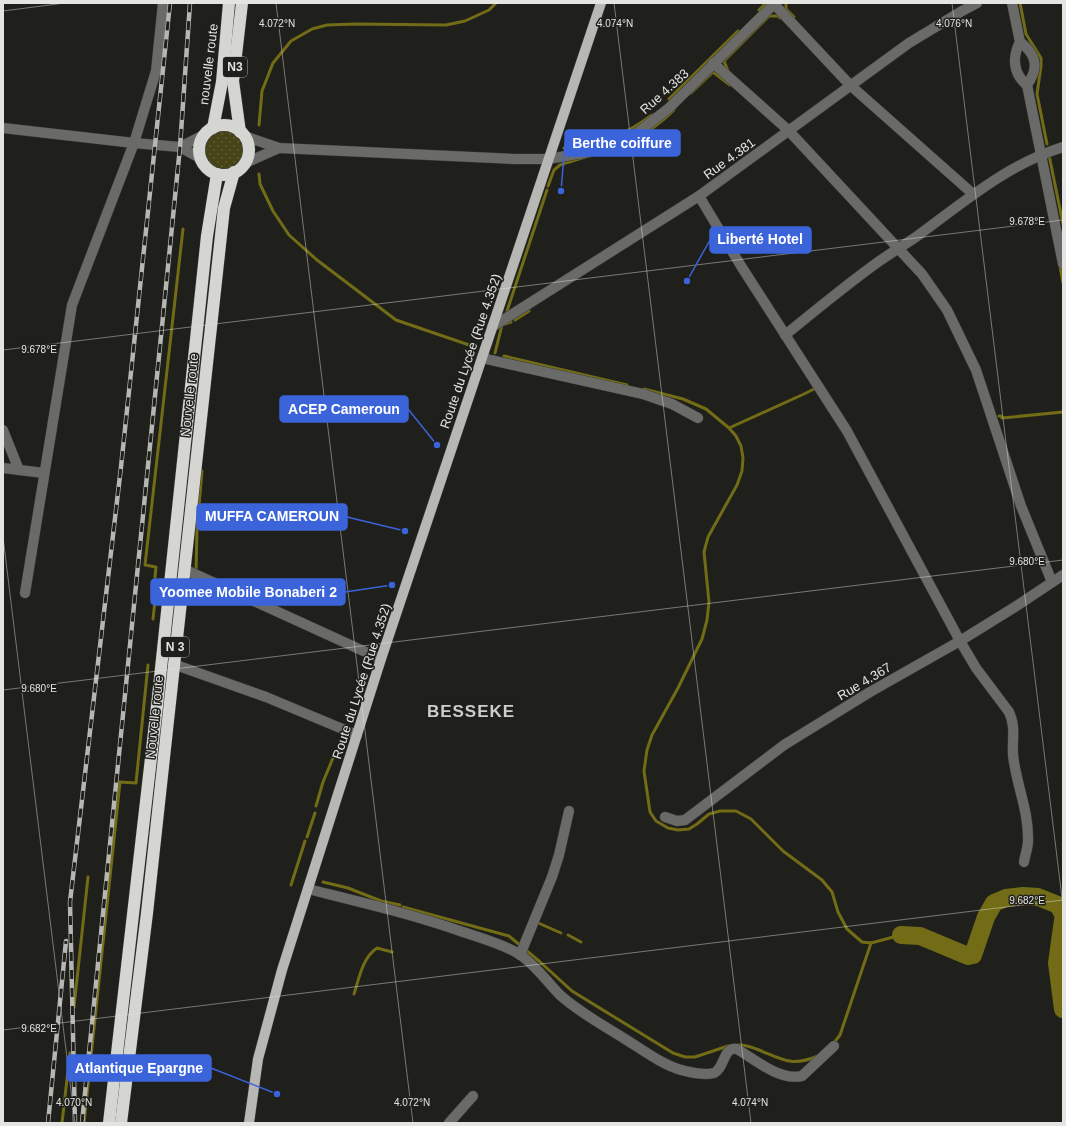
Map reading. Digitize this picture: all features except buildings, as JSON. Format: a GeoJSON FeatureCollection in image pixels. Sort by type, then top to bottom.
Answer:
{"type":"FeatureCollection","features":[{"type":"Feature","properties":{"kind":"highway","name":"nouvelle route"},"geometry":{"type":"LineString","coordinates":[[208,131],[222,82],[229,3]]}},
{"type":"Feature","properties":{"kind":"highway","name":"nouvelle route"},"geometry":{"type":"LineString","coordinates":[[242,3],[233,81],[242,134]]}},
{"type":"Feature","properties":{"kind":"highway"},"geometry":{"type":"LineString","coordinates":[[224,125],[236,128],[242,134],[247,142],[248,154],[239,168],[229,174],[217,174],[207,168],[200,158],[199,146],[208,131],[224,125]]}},
{"type":"Feature","properties":{"kind":"highway","name":"Nouvelle route"},"geometry":{"type":"LineString","coordinates":[[109,1123],[163,706],[174,664],[224,208],[239,168]]}},
{"type":"Feature","properties":{"kind":"highway","name":"Nouvelle route"},"geometry":{"type":"LineString","coordinates":[[121,1123],[147,913],[163,706],[207,236],[217,174]]}},
{"type":"Feature","properties":{"kind":"main road","name":"Route du Lycée (Rue 4.352)"},"geometry":{"type":"LineString","coordinates":[[249,1123],[258,1059],[282,970],[380,659],[601,3]]}},
{"type":"Feature","properties":{"kind":"street"},"geometry":{"type":"LineString","coordinates":[[25,593],[72,305],[134,143],[156,71],[162,3]]}},
{"type":"Feature","properties":{"kind":"street","name":"Rue 4.381"},"geometry":{"type":"LineString","coordinates":[[492,327],[699,196],[850,85],[909,44],[977,3]]}},
{"type":"Feature","properties":{"kind":"street"},"geometry":{"type":"LineString","coordinates":[[1012,3],[1020,42],[1015,54],[1015,69],[1022,81],[1028,85]]}},
{"type":"Feature","properties":{"kind":"street"},"geometry":{"type":"LineString","coordinates":[[774,4],[850,85],[973,194]]}},
{"type":"Feature","properties":{"kind":"street","name":"Rue 4.383"},"geometry":{"type":"LineString","coordinates":[[278,148],[515,159],[548,159],[584,153],[618,142],[637,133],[669,108],[774,4]]}},
{"type":"Feature","properties":{"kind":"street"},"geometry":{"type":"LineString","coordinates":[[1020,42],[1027,48],[1034,59],[1035,72],[1028,85],[1063,264]]}},
{"type":"Feature","properties":{"kind":"street"},"geometry":{"type":"LineString","coordinates":[[713,63],[788,130],[922,274],[946,310],[976,370],[1021,506],[1052,582]]}},
{"type":"Feature","properties":{"kind":"street"},"geometry":{"type":"LineString","coordinates":[[3,128],[180,147],[200,158]]}},
{"type":"Feature","properties":{"kind":"street"},"geometry":{"type":"LineString","coordinates":[[180,147],[208,131]]}},
{"type":"Feature","properties":{"kind":"street"},"geometry":{"type":"LineString","coordinates":[[242,134],[278,148]]}},
{"type":"Feature","properties":{"kind":"street"},"geometry":{"type":"LineString","coordinates":[[785,335],[866,271],[916,237],[973,194],[1012,169],[1041,154],[1063,147]]}},
{"type":"Feature","properties":{"kind":"street"},"geometry":{"type":"LineString","coordinates":[[239,168],[278,148]]}},
{"type":"Feature","properties":{"kind":"street"},"geometry":{"type":"LineString","coordinates":[[699,196],[785,335],[847,431],[960,641],[976,668],[1009,712],[1012,719],[1014,765],[1027,821],[1028,842],[1024,862]]}},
{"type":"Feature","properties":{"kind":"street"},"geometry":{"type":"LineString","coordinates":[[482,358],[643,394],[672,404],[698,418]]}},
{"type":"Feature","properties":{"kind":"street"},"geometry":{"type":"LineString","coordinates":[[3,430],[20,470]]}},
{"type":"Feature","properties":{"kind":"street"},"geometry":{"type":"LineString","coordinates":[[3,468],[44,473]]}},
{"type":"Feature","properties":{"kind":"street"},"geometry":{"type":"LineString","coordinates":[[184,569],[380,659]]}},
{"type":"Feature","properties":{"kind":"street","name":"Rue 4.367"},"geometry":{"type":"LineString","coordinates":[[665,817],[677,821],[685,820],[784,745],[870,692],[960,641],[1063,575]]}},
{"type":"Feature","properties":{"kind":"street"},"geometry":{"type":"LineString","coordinates":[[174,664],[266,697],[357,735]]}},
{"type":"Feature","properties":{"kind":"street"},"geometry":{"type":"LineString","coordinates":[[520,955],[552,877],[559,856],[569,811]]}},
{"type":"Feature","properties":{"kind":"street"},"geometry":{"type":"LineString","coordinates":[[308,889],[434,922],[476,936],[520,955],[571,1004],[655,1058],[679,1069],[693,1073],[708,1074],[714,1072],[718,1070],[728,1051],[734,1048],[772,1070],[788,1077],[795,1078],[802,1076],[834,1046]]}},
{"type":"Feature","properties":{"kind":"street"},"geometry":{"type":"LineString","coordinates":[[449,1123],[473,1096]]}},
{"type":"Feature","properties":{"kind":"shaded area"},"geometry":{"type":"Polygon","coordinates":[[[228,130],[235,133],[241,139],[244,150],[243,158],[235,167],[228,170],[220,170],[213,167],[205,158],[204,146],[207,139],[216,131],[228,130]]]}},
{"type":"Feature","properties":{"kind":"waterway"},"geometry":{"type":"LineString","coordinates":[[259,125],[262,91],[273,63],[291,41],[312,29],[327,25],[356,24],[446,25],[465,21],[489,10],[496,3]]}},
{"type":"Feature","properties":{"kind":"waterway"},"geometry":{"type":"LineString","coordinates":[[759,10],[766,3]]}},
{"type":"Feature","properties":{"kind":"waterway"},"geometry":{"type":"LineString","coordinates":[[786,3],[786,9],[794,17]]}},
{"type":"Feature","properties":{"kind":"waterway"},"geometry":{"type":"LineString","coordinates":[[1020,3],[1026,34],[1041,58],[1037,94],[1047,144]]}},
{"type":"Feature","properties":{"kind":"waterway"},"geometry":{"type":"LineString","coordinates":[[728,71],[724,61],[769,16],[778,16],[780,18]]}},
{"type":"Feature","properties":{"kind":"waterway"},"geometry":{"type":"LineString","coordinates":[[669,99],[738,31]]}},
{"type":"Feature","properties":{"kind":"waterway"},"geometry":{"type":"LineString","coordinates":[[691,93],[713,72],[730,85]]}},
{"type":"Feature","properties":{"kind":"waterway"},"geometry":{"type":"LineString","coordinates":[[548,186],[554,170],[560,165],[607,150],[634,139],[661,122],[674,110]]}},
{"type":"Feature","properties":{"kind":"waterway"},"geometry":{"type":"LineString","coordinates":[[564,148],[587,146],[610,139],[633,128],[652,115]]}},
{"type":"Feature","properties":{"kind":"waterway"},"geometry":{"type":"LineString","coordinates":[[1049,155],[1063,224]]}},
{"type":"Feature","properties":{"kind":"waterway"},"geometry":{"type":"LineString","coordinates":[[259,174],[260,184],[273,211],[289,235],[317,260],[396,320],[475,347]]}},
{"type":"Feature","properties":{"kind":"waterway"},"geometry":{"type":"LineString","coordinates":[[507,311],[547,190]]}},
{"type":"Feature","properties":{"kind":"waterway"},"geometry":{"type":"LineString","coordinates":[[155,577],[156,567],[145,565],[183,229]]}},
{"type":"Feature","properties":{"kind":"waterway"},"geometry":{"type":"LineString","coordinates":[[1060,266],[1063,283]]}},
{"type":"Feature","properties":{"kind":"waterway"},"geometry":{"type":"LineString","coordinates":[[515,320],[529,311]]}},
{"type":"Feature","properties":{"kind":"waterway"},"geometry":{"type":"LineString","coordinates":[[495,353],[502,325],[511,322]]}},
{"type":"Feature","properties":{"kind":"waterway"},"geometry":{"type":"LineString","coordinates":[[504,356],[627,385]]}},
{"type":"Feature","properties":{"kind":"waterway"},"geometry":{"type":"LineString","coordinates":[[729,428],[804,394],[814,389],[815,385]]}},
{"type":"Feature","properties":{"kind":"waterway"},"geometry":{"type":"LineString","coordinates":[[644,389],[683,399],[706,409],[729,428],[736,436],[741,446],[743,458],[742,471],[737,485],[708,537],[704,552],[709,602],[707,620],[702,639],[678,688],[652,735],[647,750],[644,771],[650,812],[656,821],[668,828],[678,830],[689,829],[709,814],[720,811],[736,811],[751,819],[783,851],[822,880],[832,892],[838,912],[847,929],[862,942],[871,943],[901,935]]}},
{"type":"Feature","properties":{"kind":"waterway"},"geometry":{"type":"LineString","coordinates":[[999,416],[1002,418],[1063,412]]}},
{"type":"Feature","properties":{"kind":"waterway"},"geometry":{"type":"LineString","coordinates":[[196,572],[197,528],[202,471]]}},
{"type":"Feature","properties":{"kind":"waterway"},"geometry":{"type":"LineString","coordinates":[[153,619],[156,592]]}},
{"type":"Feature","properties":{"kind":"waterway"},"geometry":{"type":"LineString","coordinates":[[84,1123],[120,782],[136,783],[148,665]]}},
{"type":"Feature","properties":{"kind":"waterway"},"geometry":{"type":"LineString","coordinates":[[316,806],[323,782],[333,758]]}},
{"type":"Feature","properties":{"kind":"waterway"},"geometry":{"type":"LineString","coordinates":[[307,837],[315,813]]}},
{"type":"Feature","properties":{"kind":"waterway"},"geometry":{"type":"LineString","coordinates":[[291,885],[305,841]]}},
{"type":"Feature","properties":{"kind":"waterway"},"geometry":{"type":"LineString","coordinates":[[74,1007],[88,877]]}},
{"type":"Feature","properties":{"kind":"waterway"},"geometry":{"type":"LineString","coordinates":[[323,882],[348,888],[381,901],[400,905]]}},
{"type":"Feature","properties":{"kind":"waterway"},"geometry":{"type":"LineString","coordinates":[[901,935],[920,936],[968,956],[973,955],[986,917],[994,903],[1006,898],[1023,896],[1038,897],[1058,905],[1063,914]]}},
{"type":"Feature","properties":{"kind":"waterway"},"geometry":{"type":"LineString","coordinates":[[403,907],[509,936],[572,991],[673,1053],[685,1057],[695,1057],[728,1046]]}},
{"type":"Feature","properties":{"kind":"waterway"},"geometry":{"type":"LineString","coordinates":[[1063,920],[1057,963],[1063,1009]]}},
{"type":"Feature","properties":{"kind":"waterway"},"geometry":{"type":"LineString","coordinates":[[536,922],[561,933]]}},
{"type":"Feature","properties":{"kind":"waterway"},"geometry":{"type":"LineString","coordinates":[[568,935],[581,942]]}},
{"type":"Feature","properties":{"kind":"waterway"},"geometry":{"type":"LineString","coordinates":[[833,1044],[840,1035],[871,943]]}},
{"type":"Feature","properties":{"kind":"waterway"},"geometry":{"type":"LineString","coordinates":[[354,994],[364,963],[372,952],[377,948],[392,952]]}},
{"type":"Feature","properties":{"kind":"waterway"},"geometry":{"type":"LineString","coordinates":[[738,1045],[751,1047],[775,1057],[794,1062],[818,1056]]}},
{"type":"Feature","properties":{"kind":"waterway"},"geometry":{"type":"LineString","coordinates":[[62,1123],[70,1053]]}},
{"type":"Feature","properties":{"kind":"railway"},"geometry":{"type":"LineString","coordinates":[[75,1123],[70,902],[121,467],[170,3]]}},
{"type":"Feature","properties":{"kind":"railway"},"geometry":{"type":"LineString","coordinates":[[82,1123],[180,147],[190,3]]}},
{"type":"Feature","properties":{"kind":"railway"},"geometry":{"type":"LineString","coordinates":[[48,1123],[66,941]]}},
{"type":"Feature","properties":{"kind":"place","name":"Berthe coiffure"},"geometry":{"type":"Point","coordinates":[561,191]}},
{"type":"Feature","properties":{"kind":"place","name":"Liberté Hotel"},"geometry":{"type":"Point","coordinates":[687,281]}},
{"type":"Feature","properties":{"kind":"place","name":"ACEP Cameroun"},"geometry":{"type":"Point","coordinates":[437,445]}},
{"type":"Feature","properties":{"kind":"place","name":"MUFFA CAMEROUN"},"geometry":{"type":"Point","coordinates":[405,531]}},
{"type":"Feature","properties":{"kind":"place","name":"Yoomee Mobile Bonaberi 2"},"geometry":{"type":"Point","coordinates":[392,585]}},
{"type":"Feature","properties":{"kind":"place","name":"Atlantique Epargne"},"geometry":{"type":"Point","coordinates":[277,1094]}},
{"type":"Feature","properties":{"kind":"district","name":"BESSEKE"},"geometry":{"type":"Point","coordinates":[471,711]}}]}
